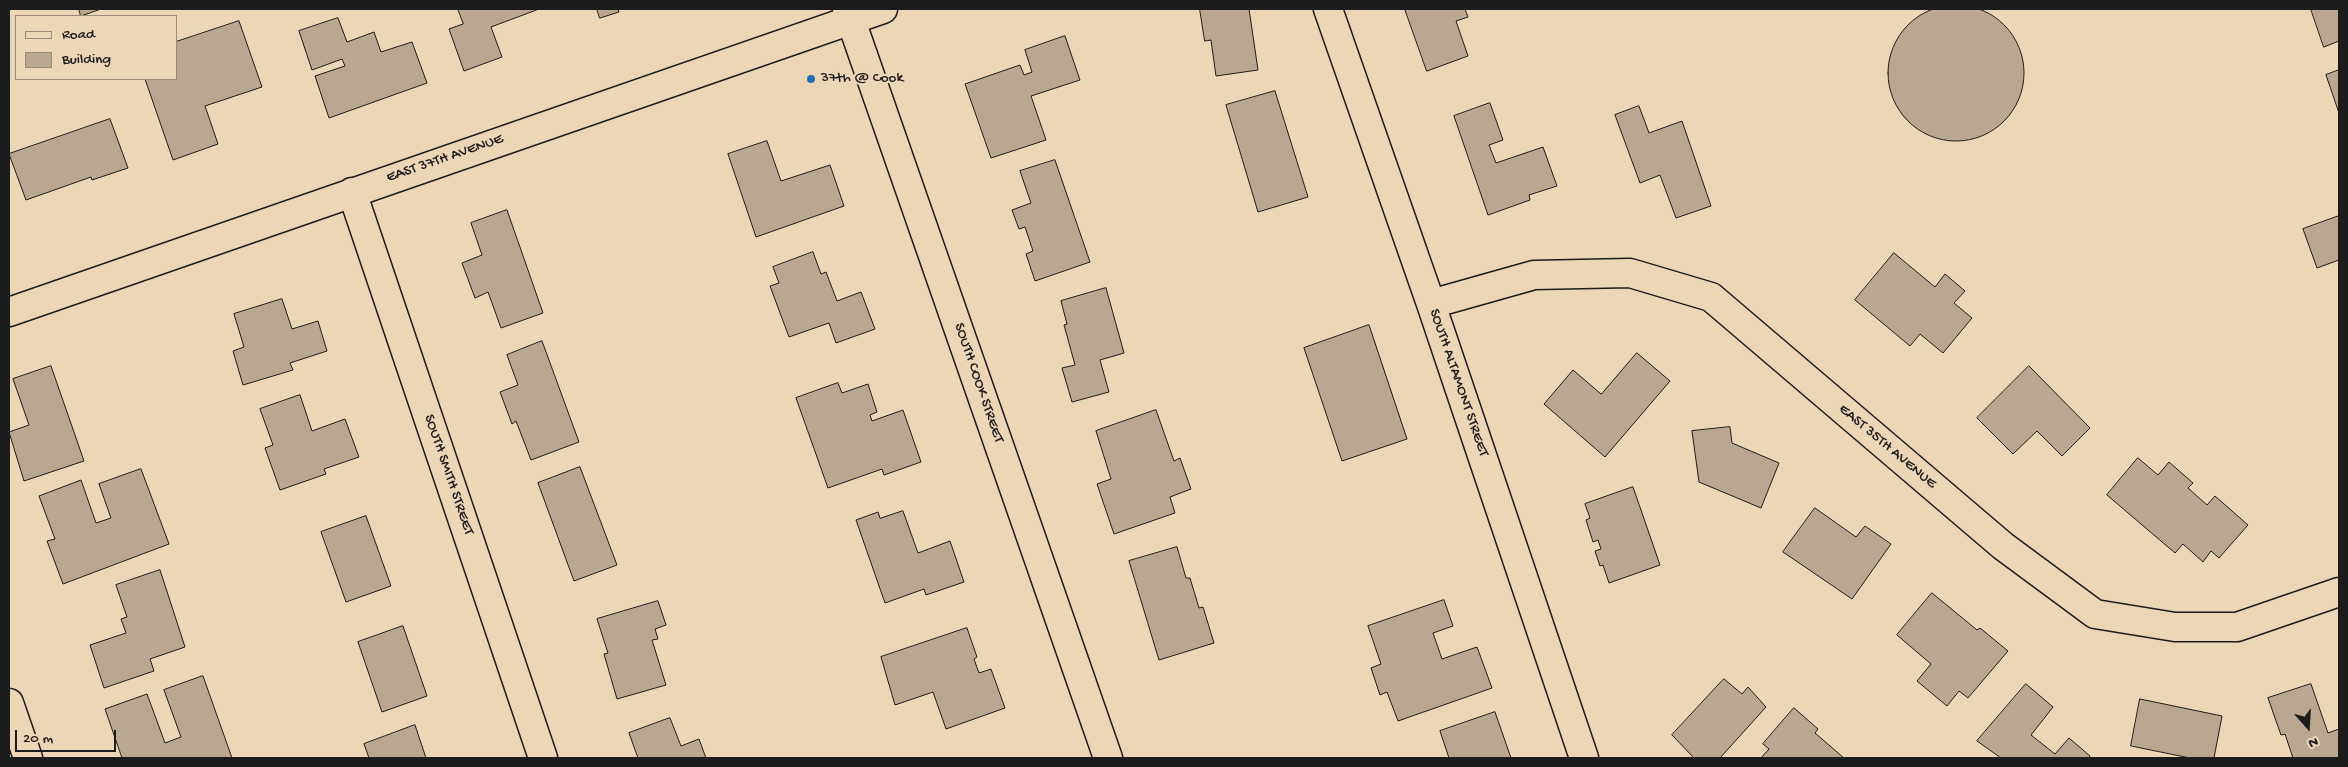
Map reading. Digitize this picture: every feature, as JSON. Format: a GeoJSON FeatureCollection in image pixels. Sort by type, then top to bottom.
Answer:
{"type":"FeatureCollection","features":[{"type":"Feature","properties":{"kind":"street","name":"EAST 37TH AVENUE"},"geometry":{"type":"LineString","coordinates":[[9,312],[352,192],[849,14],[883,9]]}},
{"type":"Feature","properties":{"kind":"street","name":"SOUTH ALTAMONT STREET"},"geometry":{"type":"LineString","coordinates":[[1328,9],[1431,304],[1584,758]]}},
{"type":"Feature","properties":{"kind":"street","name":"SOUTH COOK STREET"},"geometry":{"type":"LineString","coordinates":[[849,14],[1108,758]]}},
{"type":"Feature","properties":{"kind":"street","name":"SOUTH SMITH STREET"},"geometry":{"type":"LineString","coordinates":[[352,192],[543,758]]}},
{"type":"Feature","properties":{"kind":"street","name":"EAST 35TH AVENUE"},"geometry":{"type":"LineString","coordinates":[[1431,304],[1534,275],[1630,273],[1711,297],[2003,546],[2095,614],[2175,627],[2237,627],[2339,592]]}},
{"type":"Feature","properties":{"kind":"street"},"geometry":{"type":"LineString","coordinates":[[9,703],[28,758]]}},
{"type":"Feature","properties":{"kind":"building"},"geometry":{"type":"Polygon","coordinates":[[[1956,5],[1982,10],[2004,25],[2019,47],[2024,73],[2019,99],[2004,121],[1982,136],[1956,141],[1930,136],[1908,121],[1893,99],[1888,73],[1893,47],[1908,25],[1930,10],[1956,5]]]}},
{"type":"Feature","properties":{"kind":"building"},"geometry":{"type":"Polygon","coordinates":[[[79,9],[101,9],[84,15],[81,15],[79,9]]]}},
{"type":"Feature","properties":{"kind":"building"},"geometry":{"type":"Polygon","coordinates":[[[458,9],[539,9],[491,27],[502,57],[464,71],[449,29],[463,24],[458,9]]]}},
{"type":"Feature","properties":{"kind":"building"},"geometry":{"type":"Polygon","coordinates":[[[597,9],[618,9],[619,12],[600,18],[597,9]]]}},
{"type":"Feature","properties":{"kind":"building"},"geometry":{"type":"Polygon","coordinates":[[[1200,9],[1249,9],[1258,70],[1216,76],[1211,40],[1205,41],[1200,9]]]}},
{"type":"Feature","properties":{"kind":"building"},"geometry":{"type":"Polygon","coordinates":[[[1405,9],[1465,9],[1468,17],[1456,21],[1468,56],[1427,71],[1405,9]]]}},
{"type":"Feature","properties":{"kind":"building"},"geometry":{"type":"Polygon","coordinates":[[[2311,9],[2339,9],[2339,41],[2324,47],[2311,9]]]}},
{"type":"Feature","properties":{"kind":"building"},"geometry":{"type":"Polygon","coordinates":[[[338,18],[347,42],[374,32],[381,52],[412,42],[427,83],[329,118],[315,76],[345,66],[342,59],[312,70],[299,31],[338,18]]]}},
{"type":"Feature","properties":{"kind":"building"},"geometry":{"type":"Polygon","coordinates":[[[239,21],[262,87],[205,106],[218,144],[173,160],[145,80],[178,80],[178,41],[239,21]]]}},
{"type":"Feature","properties":{"kind":"building"},"geometry":{"type":"Polygon","coordinates":[[[1065,36],[1080,80],[1031,96],[1046,140],[991,158],[965,84],[1020,65],[1024,75],[1032,72],[1025,50],[1065,36]]]}},
{"type":"Feature","properties":{"kind":"building"},"geometry":{"type":"Polygon","coordinates":[[[2339,70],[2339,113],[2326,75],[2339,70]]]}},
{"type":"Feature","properties":{"kind":"building"},"geometry":{"type":"Polygon","coordinates":[[[1275,91],[1308,197],[1258,212],[1226,105],[1275,91]]]}},
{"type":"Feature","properties":{"kind":"building"},"geometry":{"type":"Polygon","coordinates":[[[1490,103],[1503,140],[1489,145],[1496,163],[1543,147],[1557,186],[1529,195],[1530,200],[1488,215],[1454,116],[1490,103]]]}},
{"type":"Feature","properties":{"kind":"building"},"geometry":{"type":"Polygon","coordinates":[[[1639,106],[1649,133],[1682,121],[1711,206],[1676,218],[1660,175],[1640,183],[1615,115],[1639,106]]]}},
{"type":"Feature","properties":{"kind":"building"},"geometry":{"type":"Polygon","coordinates":[[[110,119],[128,168],[92,180],[91,177],[26,200],[9,154],[110,119]]]}},
{"type":"Feature","properties":{"kind":"building"},"geometry":{"type":"Polygon","coordinates":[[[767,141],[781,181],[830,165],[844,206],[756,237],[728,154],[767,141]]]}},
{"type":"Feature","properties":{"kind":"building"},"geometry":{"type":"Polygon","coordinates":[[[1055,160],[1090,262],[1035,281],[1026,254],[1033,251],[1025,227],[1019,229],[1012,210],[1031,203],[1020,171],[1055,160]]]}},
{"type":"Feature","properties":{"kind":"building"},"geometry":{"type":"Polygon","coordinates":[[[507,210],[543,313],[501,328],[488,292],[475,298],[462,263],[482,255],[471,223],[507,210]]]}},
{"type":"Feature","properties":{"kind":"building"},"geometry":{"type":"Polygon","coordinates":[[[2339,216],[2339,260],[2317,268],[2303,229],[2339,216]]]}},
{"type":"Feature","properties":{"kind":"building"},"geometry":{"type":"Polygon","coordinates":[[[813,252],[821,274],[826,272],[837,301],[861,292],[875,329],[836,343],[829,323],[789,337],[770,286],[779,283],[773,267],[813,252]]]}},
{"type":"Feature","properties":{"kind":"building"},"geometry":{"type":"Polygon","coordinates":[[[1894,253],[1935,287],[1945,274],[1965,291],[1954,303],[1972,318],[1943,353],[1920,334],[1910,346],[1855,300],[1894,253]]]}},
{"type":"Feature","properties":{"kind":"building"},"geometry":{"type":"Polygon","coordinates":[[[1106,288],[1124,353],[1100,360],[1109,392],[1072,402],[1062,368],[1075,365],[1064,325],[1067,324],[1061,301],[1106,288]]]}},
{"type":"Feature","properties":{"kind":"building"},"geometry":{"type":"Polygon","coordinates":[[[282,299],[292,329],[318,321],[327,351],[290,363],[293,370],[243,385],[233,351],[244,347],[234,314],[282,299]]]}},
{"type":"Feature","properties":{"kind":"building"},"geometry":{"type":"Polygon","coordinates":[[[1369,325],[1407,439],[1342,461],[1304,348],[1369,325]]]}},
{"type":"Feature","properties":{"kind":"building"},"geometry":{"type":"Polygon","coordinates":[[[542,341],[579,442],[531,460],[516,421],[512,424],[500,392],[518,385],[507,355],[542,341]]]}},
{"type":"Feature","properties":{"kind":"building"},"geometry":{"type":"Polygon","coordinates":[[[1637,353],[1670,381],[1605,457],[1544,404],[1573,370],[1601,394],[1637,353]]]}},
{"type":"Feature","properties":{"kind":"building"},"geometry":{"type":"Polygon","coordinates":[[[51,366],[84,461],[24,481],[9,432],[29,425],[13,379],[51,366]]]}},
{"type":"Feature","properties":{"kind":"building"},"geometry":{"type":"Polygon","coordinates":[[[2029,366],[2090,428],[2062,456],[2037,431],[2013,454],[1977,418],[2029,366]]]}},
{"type":"Feature","properties":{"kind":"building"},"geometry":{"type":"Polygon","coordinates":[[[838,383],[842,393],[868,384],[877,412],[870,415],[872,421],[903,410],[921,462],[884,475],[882,469],[828,488],[796,398],[838,383]]]}},
{"type":"Feature","properties":{"kind":"building"},"geometry":{"type":"Polygon","coordinates":[[[300,395],[312,431],[345,419],[359,457],[324,469],[326,474],[280,490],[265,448],[273,445],[260,409],[300,395]]]}},
{"type":"Feature","properties":{"kind":"building"},"geometry":{"type":"Polygon","coordinates":[[[1156,410],[1174,461],[1180,458],[1191,489],[1170,497],[1175,513],[1114,534],[1097,484],[1111,479],[1096,431],[1156,410]]]}},
{"type":"Feature","properties":{"kind":"building"},"geometry":{"type":"Polygon","coordinates":[[[1730,427],[1732,443],[1779,463],[1761,508],[1699,482],[1692,431],[1730,427]]]}},
{"type":"Feature","properties":{"kind":"building"},"geometry":{"type":"Polygon","coordinates":[[[2138,458],[2158,475],[2169,462],[2193,483],[2188,488],[2207,505],[2215,496],[2248,525],[2219,558],[2211,551],[2203,562],[2183,544],[2175,553],[2107,495],[2138,458]]]}},
{"type":"Feature","properties":{"kind":"building"},"geometry":{"type":"Polygon","coordinates":[[[580,467],[617,565],[574,581],[538,483],[580,467]]]}},
{"type":"Feature","properties":{"kind":"building"},"geometry":{"type":"Polygon","coordinates":[[[141,469],[169,544],[63,584],[47,541],[55,539],[39,496],[81,480],[96,523],[111,518],[99,484],[141,469]]]}},
{"type":"Feature","properties":{"kind":"building"},"geometry":{"type":"Polygon","coordinates":[[[1633,487],[1660,565],[1609,583],[1603,565],[1600,566],[1595,551],[1601,549],[1598,540],[1593,542],[1586,520],[1590,518],[1585,504],[1633,487]]]}},
{"type":"Feature","properties":{"kind":"building"},"geometry":{"type":"Polygon","coordinates":[[[1815,508],[1856,537],[1865,526],[1891,544],[1852,599],[1783,552],[1815,508]]]}},
{"type":"Feature","properties":{"kind":"building"},"geometry":{"type":"Polygon","coordinates":[[[903,511],[918,553],[950,541],[964,582],[926,595],[924,589],[885,603],[856,520],[878,512],[880,518],[903,511]]]}},
{"type":"Feature","properties":{"kind":"building"},"geometry":{"type":"Polygon","coordinates":[[[366,516],[391,586],[346,602],[321,532],[366,516]]]}},
{"type":"Feature","properties":{"kind":"building"},"geometry":{"type":"Polygon","coordinates":[[[1177,547],[1186,578],[1190,578],[1199,608],[1203,607],[1214,643],[1159,660],[1129,561],[1177,547]]]}},
{"type":"Feature","properties":{"kind":"building"},"geometry":{"type":"Polygon","coordinates":[[[160,570],[185,647],[150,659],[154,671],[104,688],[90,645],[126,633],[121,619],[127,617],[116,585],[160,570]]]}},
{"type":"Feature","properties":{"kind":"building"},"geometry":{"type":"Polygon","coordinates":[[[1932,593],[1977,630],[1980,628],[2008,651],[1968,698],[1959,691],[1947,706],[1917,681],[1931,664],[1897,635],[1932,593]]]}},
{"type":"Feature","properties":{"kind":"building"},"geometry":{"type":"Polygon","coordinates":[[[1444,600],[1453,626],[1433,633],[1442,659],[1477,647],[1492,688],[1398,721],[1387,692],[1380,695],[1371,668],[1381,664],[1368,626],[1444,600]]]}},
{"type":"Feature","properties":{"kind":"building"},"geometry":{"type":"Polygon","coordinates":[[[658,601],[666,625],[655,629],[658,639],[652,640],[666,685],[617,699],[604,654],[608,653],[597,619],[658,601]]]}},
{"type":"Feature","properties":{"kind":"building"},"geometry":{"type":"Polygon","coordinates":[[[403,626],[427,696],[382,712],[358,642],[403,626]]]}},
{"type":"Feature","properties":{"kind":"building"},"geometry":{"type":"Polygon","coordinates":[[[967,628],[977,657],[974,659],[979,673],[991,669],[1005,708],[946,729],[933,692],[895,705],[881,657],[967,628]]]}},
{"type":"Feature","properties":{"kind":"building"},"geometry":{"type":"Polygon","coordinates":[[[203,676],[232,758],[122,758],[105,709],[147,694],[165,743],[181,737],[164,690],[203,676]]]}},
{"type":"Feature","properties":{"kind":"building"},"geometry":{"type":"Polygon","coordinates":[[[1724,679],[1742,694],[1748,687],[1766,707],[1720,758],[1694,758],[1672,735],[1724,679]]]}},
{"type":"Feature","properties":{"kind":"building"},"geometry":{"type":"Polygon","coordinates":[[[2026,684],[2053,707],[2031,735],[2055,754],[2069,738],[2090,756],[2089,758],[2001,758],[1977,741],[2026,684]]]}},
{"type":"Feature","properties":{"kind":"building"},"geometry":{"type":"Polygon","coordinates":[[[2311,684],[2328,733],[2339,729],[2339,758],[2293,758],[2285,734],[2281,735],[2268,698],[2311,684]]]}},
{"type":"Feature","properties":{"kind":"building"},"geometry":{"type":"Polygon","coordinates":[[[2140,699],[2222,716],[2214,758],[2190,758],[2131,746],[2140,699]]]}},
{"type":"Feature","properties":{"kind":"building"},"geometry":{"type":"Polygon","coordinates":[[[1794,708],[1818,729],[1815,733],[1844,758],[1761,758],[1769,749],[1763,744],[1794,708]]]}},
{"type":"Feature","properties":{"kind":"building"},"geometry":{"type":"Polygon","coordinates":[[[1495,712],[1511,758],[1449,758],[1440,731],[1495,712]]]}},
{"type":"Feature","properties":{"kind":"building"},"geometry":{"type":"Polygon","coordinates":[[[670,718],[681,746],[699,739],[706,758],[638,758],[629,733],[670,718]]]}},
{"type":"Feature","properties":{"kind":"building"},"geometry":{"type":"Polygon","coordinates":[[[415,725],[426,758],[369,758],[364,744],[415,725]]]}},
{"type":"Feature","properties":{"kind":"place","name":"37th @ Cook"},"geometry":{"type":"Point","coordinates":[811,79]}}]}
